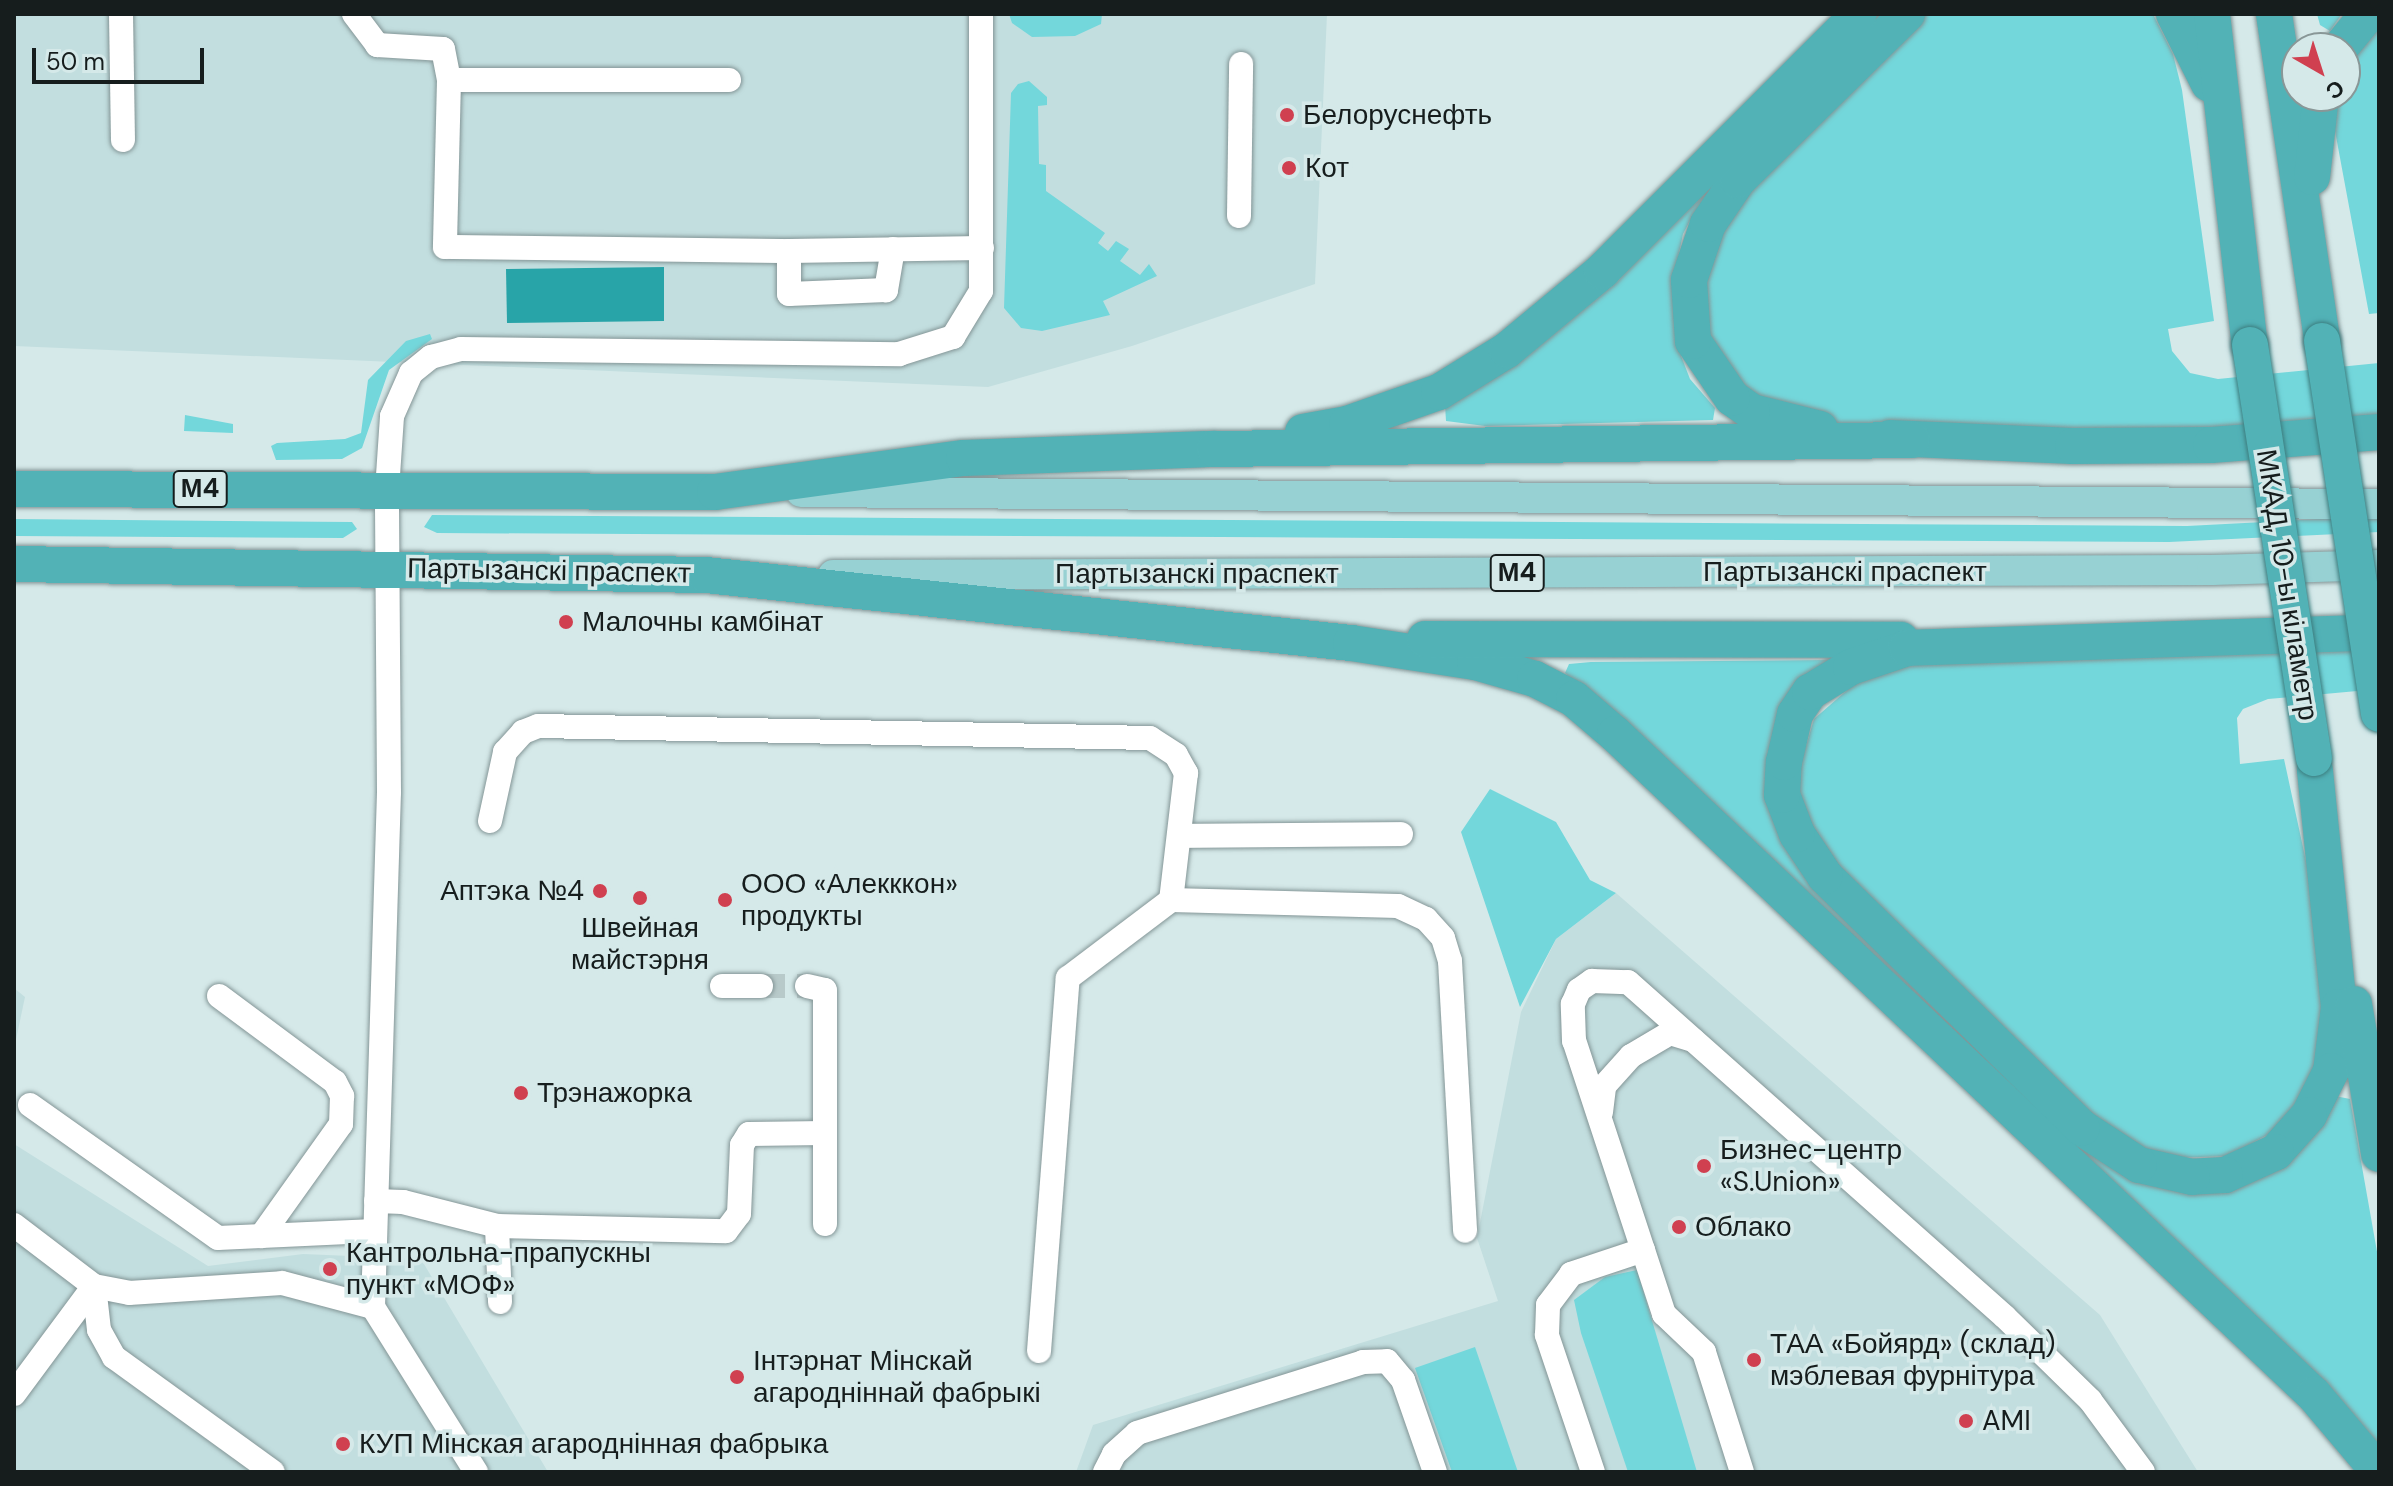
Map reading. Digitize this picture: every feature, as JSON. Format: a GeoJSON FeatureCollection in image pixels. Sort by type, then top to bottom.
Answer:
{"type":"FeatureCollection","features":[{"type":"Feature","properties":{"kind":"highway"},"geometry":{"type":"LineString","coordinates":[[1215,449],[1347,424],[1439,392],[1474,372],[1602,271],[1859,14]]}},
{"type":"Feature","properties":{"kind":"highway"},"geometry":{"type":"LineString","coordinates":[[1907,14],[1721,201],[1698,246],[1688,296],[1693,341],[1732,398],[1752,412],[1841,433],[1912,440]]}},
{"type":"Feature","properties":{"kind":"highway"},"geometry":{"type":"LineString","coordinates":[[2174,14],[2228,129]]}},
{"type":"Feature","properties":{"kind":"highway","name":"МКАД, 10-ы кіламетр"},"geometry":{"type":"LineString","coordinates":[[2212,14],[2228,129],[2250,345],[2314,764],[2379,1154]]}},
{"type":"Feature","properties":{"kind":"highway"},"geometry":{"type":"LineString","coordinates":[[2274,14],[2379,714]]}},
{"type":"Feature","properties":{"kind":"highway"},"geometry":{"type":"LineString","coordinates":[[2353,32],[2368,14]]}},
{"type":"Feature","properties":{"kind":"highway"},"geometry":{"type":"LineString","coordinates":[[2309,247],[2320,112]]}},
{"type":"Feature","properties":{"kind":"highway"},"geometry":{"type":"LineString","coordinates":[[715,492],[964,458],[1215,449],[1912,440],[2211,445],[2379,432]]}},
{"type":"Feature","properties":{"kind":"highway","name":"М4"},"geometry":{"type":"LineString","coordinates":[[14,489],[715,492]]}},
{"type":"Feature","properties":{"kind":"highway","name":"Партызанскі праспект"},"geometry":{"type":"LineString","coordinates":[[14,564],[389,567],[706,575]]}},
{"type":"Feature","properties":{"kind":"highway"},"geometry":{"type":"LineString","coordinates":[[706,575],[1351,643],[1516,672],[1590,711],[2314,1395],[2379,1472]]}},
{"type":"Feature","properties":{"kind":"highway"},"geometry":{"type":"LineString","coordinates":[[2314,764],[2339,1007],[2338,1042],[2323,1095],[2293,1137],[2252,1166],[2192,1177],[2139,1165],[2082,1128],[1849,902],[1808,852],[1782,795],[1795,714],[1810,692],[1829,679],[1907,648],[2070,640],[2379,632]]}},
{"type":"Feature","properties":{"kind":"highway"},"geometry":{"type":"LineString","coordinates":[[1351,643],[1483,635],[2070,640]]}},
{"type":"Feature","properties":{"kind":"main road","name":"М4"},"geometry":{"type":"LineString","coordinates":[[715,492],[2379,504]]}},
{"type":"Feature","properties":{"kind":"main road","name":"Партызанскі праспект"},"geometry":{"type":"LineString","coordinates":[[706,575],[2180,571],[2379,565]]}},
{"type":"Feature","properties":{"kind":"street"},"geometry":{"type":"LineString","coordinates":[[121,14],[123,140]]}},
{"type":"Feature","properties":{"kind":"street"},"geometry":{"type":"LineString","coordinates":[[354,14],[377,45],[443,49],[449,80],[445,247],[789,251],[982,248]]}},
{"type":"Feature","properties":{"kind":"street"},"geometry":{"type":"LineString","coordinates":[[476,1472],[373,1307],[389,792],[387,490],[392,416],[411,373],[431,357],[461,349],[899,354],[928,349],[953,337],[965,322],[981,291],[981,14]]}},
{"type":"Feature","properties":{"kind":"street"},"geometry":{"type":"LineString","coordinates":[[1239,216],[1241,64]]}},
{"type":"Feature","properties":{"kind":"street"},"geometry":{"type":"LineString","coordinates":[[449,80],[729,80]]}},
{"type":"Feature","properties":{"kind":"street"},"geometry":{"type":"LineString","coordinates":[[789,251],[789,294],[886,290],[893,249]]}},
{"type":"Feature","properties":{"kind":"street"},"geometry":{"type":"LineString","coordinates":[[490,821],[505,752],[523,732],[538,726],[719,727],[1150,738],[1176,755],[1186,773],[1181,836],[1171,900]]}},
{"type":"Feature","properties":{"kind":"street"},"geometry":{"type":"LineString","coordinates":[[1181,836],[1401,834]]}},
{"type":"Feature","properties":{"kind":"street"},"geometry":{"type":"LineString","coordinates":[[1039,1351],[1068,978],[1171,900],[1398,906],[1435,929],[1450,961],[1465,1231]]}},
{"type":"Feature","properties":{"kind":"street"},"geometry":{"type":"LineString","coordinates":[[1742,1472],[1704,1352],[1664,1314],[1572,1030],[1579,990],[1592,981],[1628,982],[2053,1362],[2090,1400],[2143,1472]]}},
{"type":"Feature","properties":{"kind":"street"},"geometry":{"type":"LineString","coordinates":[[722,986],[761,986]]}},
{"type":"Feature","properties":{"kind":"street"},"geometry":{"type":"LineString","coordinates":[[807,986],[825,990],[825,1224]]}},
{"type":"Feature","properties":{"kind":"street"},"geometry":{"type":"LineString","coordinates":[[219,996],[335,1082],[342,1096],[341,1124],[261,1236]]}},
{"type":"Feature","properties":{"kind":"street"},"geometry":{"type":"LineString","coordinates":[[1601,1112],[1604,1086],[1631,1056],[1670,1033],[1693,1040]]}},
{"type":"Feature","properties":{"kind":"street"},"geometry":{"type":"LineString","coordinates":[[30,1105],[218,1238],[375,1231]]}},
{"type":"Feature","properties":{"kind":"street"},"geometry":{"type":"LineString","coordinates":[[376,1201],[403,1202],[497,1226],[726,1231],[739,1214],[742,1145],[749,1134],[825,1133]]}},
{"type":"Feature","properties":{"kind":"street"},"geometry":{"type":"LineString","coordinates":[[14,1225],[94,1286],[129,1293],[282,1283],[373,1307]]}},
{"type":"Feature","properties":{"kind":"street"},"geometry":{"type":"LineString","coordinates":[[497,1226],[500,1302]]}},
{"type":"Feature","properties":{"kind":"street"},"geometry":{"type":"LineString","coordinates":[[1593,1472],[1547,1335],[1548,1305],[1571,1274],[1643,1250]]}},
{"type":"Feature","properties":{"kind":"street"},"geometry":{"type":"LineString","coordinates":[[14,1394],[94,1286]]}},
{"type":"Feature","properties":{"kind":"street"},"geometry":{"type":"LineString","coordinates":[[94,1286],[99,1330],[114,1357],[273,1472]]}},
{"type":"Feature","properties":{"kind":"street"},"geometry":{"type":"LineString","coordinates":[[1105,1472],[1114,1454],[1137,1433],[1363,1362],[1387,1361],[1403,1380],[1435,1472]]}},
{"type":"Feature","properties":{"kind":"shaded area"},"geometry":{"type":"Polygon","coordinates":[[[14,14],[1327,14],[1315,284],[1132,346],[988,387],[14,346],[14,14]]]}},
{"type":"Feature","properties":{"kind":"shaded area"},"geometry":{"type":"Polygon","coordinates":[[[1009,14],[1102,14],[1101,24],[1075,36],[1032,37],[1012,23],[1009,14]]]}},
{"type":"Feature","properties":{"kind":"shaded area"},"geometry":{"type":"Polygon","coordinates":[[[1874,14],[1882,14],[1693,215],[1683,234],[1674,277],[1678,348],[1690,379],[1715,408],[1713,420],[1485,426],[1446,421],[1445,405],[1525,358],[1616,283],[1874,14]]]}},
{"type":"Feature","properties":{"kind":"shaded area"},"geometry":{"type":"Polygon","coordinates":[[[1923,14],[2153,14],[2173,54],[2182,90],[2214,321],[2168,329],[2172,351],[2190,373],[2218,379],[2379,363],[2379,418],[2224,432],[1839,427],[1767,409],[1713,358],[1702,276],[1740,198],[1923,14]]]}},
{"type":"Feature","properties":{"kind":"shaded area"},"geometry":{"type":"Polygon","coordinates":[[[2317,14],[2342,14],[2330,31],[2320,25],[2317,14]]]}},
{"type":"Feature","properties":{"kind":"shaded area"},"geometry":{"type":"Polygon","coordinates":[[[2379,24],[2379,313],[2369,314],[2331,112],[2361,112],[2361,45],[2379,24]]]}},
{"type":"Feature","properties":{"kind":"shaded area"},"geometry":{"type":"Polygon","coordinates":[[[1029,81],[1047,97],[1047,105],[1038,106],[1039,164],[1046,165],[1046,191],[1105,233],[1098,243],[1108,251],[1116,241],[1129,249],[1120,261],[1140,275],[1149,264],[1157,276],[1103,301],[1110,315],[1042,331],[1021,328],[1004,308],[1011,93],[1018,84],[1029,81]]]}},
{"type":"Feature","properties":{"kind":"shaded area"},"geometry":{"type":"Polygon","coordinates":[[[664,267],[664,321],[507,323],[506,269],[664,267]]]}},
{"type":"Feature","properties":{"kind":"shaded area"},"geometry":{"type":"Polygon","coordinates":[[[430,334],[432,339],[389,370],[362,448],[342,459],[276,460],[271,446],[277,443],[345,439],[361,433],[368,380],[406,341],[430,334]]]}},
{"type":"Feature","properties":{"kind":"shaded area"},"geometry":{"type":"Polygon","coordinates":[[[185,415],[233,424],[233,433],[184,431],[185,415]]]}},
{"type":"Feature","properties":{"kind":"shaded area"},"geometry":{"type":"Polygon","coordinates":[[[432,515],[2187,526],[2379,516],[2379,532],[2169,542],[437,533],[424,527],[432,515]]]}},
{"type":"Feature","properties":{"kind":"shaded area"},"geometry":{"type":"Polygon","coordinates":[[[14,519],[352,522],[357,529],[343,538],[14,536],[14,519]]]}},
{"type":"Feature","properties":{"kind":"shaded area"},"geometry":{"type":"Polygon","coordinates":[[[2379,649],[2379,689],[2268,699],[2243,709],[2237,718],[2240,764],[2284,759],[2318,917],[2323,1045],[2307,1090],[2269,1134],[2228,1156],[2172,1158],[2140,1149],[2106,1128],[1820,852],[1795,783],[1814,719],[1853,685],[1896,667],[1965,658],[2379,649]]]}},
{"type":"Feature","properties":{"kind":"shaded area"},"geometry":{"type":"Polygon","coordinates":[[[1831,660],[1781,719],[1817,891],[2185,1189],[2335,1096],[2350,1099],[2379,1263],[2379,1445],[1565,673],[1569,664],[1591,662],[1831,660]]]}},
{"type":"Feature","properties":{"kind":"shaded area"},"geometry":{"type":"Polygon","coordinates":[[[1490,789],[1556,822],[1590,880],[1616,893],[1556,939],[1520,1007],[1461,832],[1490,789]]]}},
{"type":"Feature","properties":{"kind":"shaded area"},"geometry":{"type":"Polygon","coordinates":[[[1616,893],[2100,1315],[2198,1472],[1076,1472],[1093,1425],[1498,1301],[1477,1238],[1521,1012],[1556,939],[1616,893]]]}},
{"type":"Feature","properties":{"kind":"shaded area"},"geometry":{"type":"Polygon","coordinates":[[[14,988],[25,997],[14,1049],[14,988]]]}},
{"type":"Feature","properties":{"kind":"shaded area"},"geometry":{"type":"Polygon","coordinates":[[[14,1144],[208,1266],[303,1254],[421,1259],[548,1472],[14,1472],[14,1144]]]}},
{"type":"Feature","properties":{"kind":"shaded area"},"geometry":{"type":"Polygon","coordinates":[[[1637,1270],[1697,1472],[1628,1472],[1581,1333],[1574,1300],[1605,1277],[1637,1270]]]}},
{"type":"Feature","properties":{"kind":"shaded area"},"geometry":{"type":"Polygon","coordinates":[[[1475,1347],[1518,1472],[1452,1472],[1415,1368],[1475,1347]]]}},
{"type":"Feature","properties":{"kind":"tunnel"},"geometry":{"type":"LineString","coordinates":[[761,986],[807,986]]}},
{"type":"Feature","properties":{"kind":"place","name":"Белоруснефть"},"geometry":{"type":"Point","coordinates":[1287,115]}},
{"type":"Feature","properties":{"kind":"place","name":"Кот"},"geometry":{"type":"Point","coordinates":[1289,168]}},
{"type":"Feature","properties":{"kind":"place","name":"Малочны камбінат"},"geometry":{"type":"Point","coordinates":[566,622]}},
{"type":"Feature","properties":{"kind":"place","name":"Аптэка №4"},"geometry":{"type":"Point","coordinates":[600,891]}},
{"type":"Feature","properties":{"kind":"place","name":"Швейная майстэрня"},"geometry":{"type":"Point","coordinates":[640,898]}},
{"type":"Feature","properties":{"kind":"place","name":"ООО «Алекккон» продукты"},"geometry":{"type":"Point","coordinates":[725,900]}},
{"type":"Feature","properties":{"kind":"place","name":"Трэнажорка"},"geometry":{"type":"Point","coordinates":[521,1093]}},
{"type":"Feature","properties":{"kind":"place","name":"Бизнес-центр «S.Union»"},"geometry":{"type":"Point","coordinates":[1704,1166]}},
{"type":"Feature","properties":{"kind":"place","name":"Облако"},"geometry":{"type":"Point","coordinates":[1679,1227]}},
{"type":"Feature","properties":{"kind":"place","name":"Кантрольна-прапускны пункт «МОФ»"},"geometry":{"type":"Point","coordinates":[330,1269]}},
{"type":"Feature","properties":{"kind":"place","name":"ТАА «Бойярд» (склад) мэблевая фурнітура"},"geometry":{"type":"Point","coordinates":[1754,1360]}},
{"type":"Feature","properties":{"kind":"place","name":"Інтэрнат Мінскай агародніннай фабрыкі"},"geometry":{"type":"Point","coordinates":[737,1377]}},
{"type":"Feature","properties":{"kind":"place","name":"AMI"},"geometry":{"type":"Point","coordinates":[1966,1421]}},
{"type":"Feature","properties":{"kind":"place","name":"КУП Мінская агароднінная фабрыка"},"geometry":{"type":"Point","coordinates":[343,1444]}}]}
